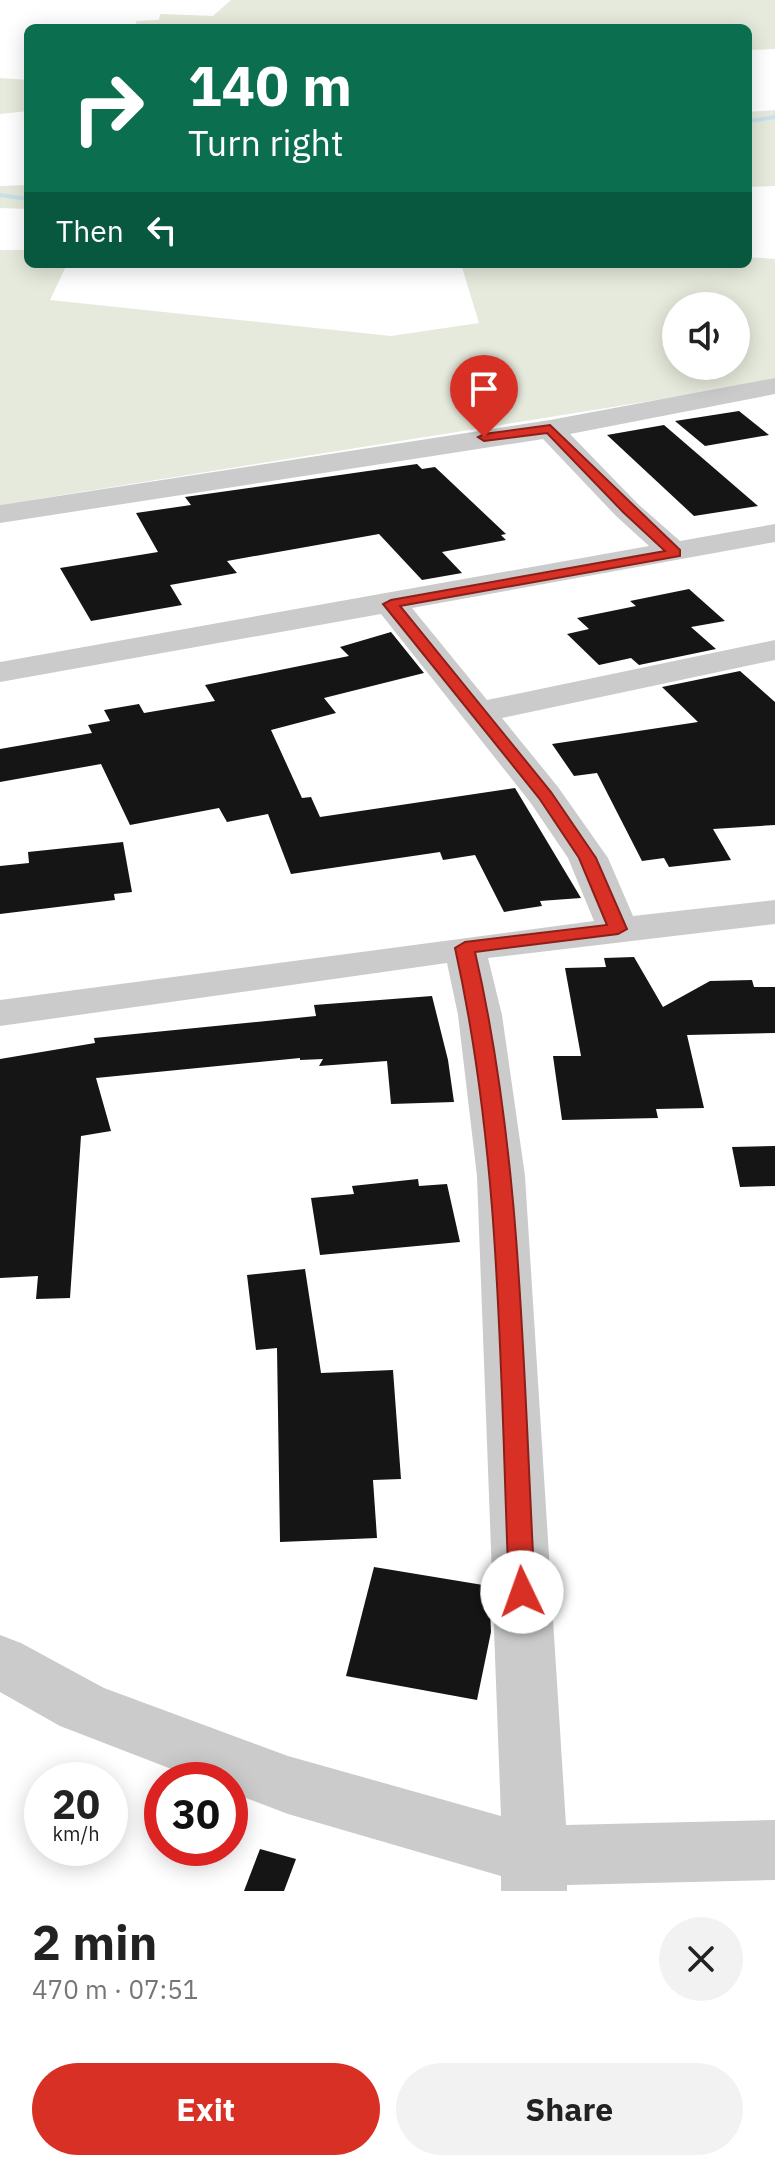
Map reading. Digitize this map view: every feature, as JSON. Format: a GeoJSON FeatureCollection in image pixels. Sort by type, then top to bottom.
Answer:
{"type":"FeatureCollection","features":[{"type":"Feature","properties":{"kind":"street"},"geometry":{"type":"LineString","coordinates":[[0,514],[550,429],[775,386]]}},
{"type":"Feature","properties":{"kind":"street"},"geometry":{"type":"LineString","coordinates":[[550,429],[627,510],[675,553]]}},
{"type":"Feature","properties":{"kind":"street"},"geometry":{"type":"LineString","coordinates":[[0,672],[775,533]]}},
{"type":"Feature","properties":{"kind":"street"},"geometry":{"type":"LineString","coordinates":[[391,604],[545,795],[588,858],[618,929]]}},
{"type":"Feature","properties":{"kind":"street"},"geometry":{"type":"LineString","coordinates":[[481,712],[775,650]]}},
{"type":"Feature","properties":{"kind":"street"},"geometry":{"type":"LineString","coordinates":[[0,1013],[465,948],[775,912]]}},
{"type":"Feature","properties":{"kind":"street"},"geometry":{"type":"LineString","coordinates":[[465,948],[480,1015],[501,1176],[534,1874]]}},
{"type":"Feature","properties":{"kind":"street"},"geometry":{"type":"LineString","coordinates":[[0,1661],[82,1707],[534,1874],[775,1850]]}},
{"type":"Feature","properties":{"kind":"shaded area"},"geometry":{"type":"Polygon","coordinates":[[[231,0],[775,0],[775,49],[752,50],[752,24],[136,24],[136,21],[159,20],[160,14],[213,16],[231,0]]]}},
{"type":"Feature","properties":{"kind":"shaded area"},"geometry":{"type":"Polygon","coordinates":[[[0,78],[24,80],[24,111],[0,114],[0,78]]]}},
{"type":"Feature","properties":{"kind":"shaded area"},"geometry":{"type":"Polygon","coordinates":[[[775,110],[775,186],[752,187],[752,112],[775,110]]]}},
{"type":"Feature","properties":{"kind":"shaded area"},"geometry":{"type":"Polygon","coordinates":[[[24,185],[24,209],[0,208],[0,186],[24,185]]]}},
{"type":"Feature","properties":{"kind":"shaded area"},"geometry":{"type":"Polygon","coordinates":[[[0,250],[24,250],[24,268],[65,268],[50,300],[391,336],[479,323],[462,268],[752,268],[752,257],[775,259],[775,381],[0,505],[0,250]]]}},
{"type":"Feature","properties":{"kind":"building"},"geometry":{"type":"Polygon","coordinates":[[[739,411],[769,435],[705,446],[675,421],[739,411]]]}},
{"type":"Feature","properties":{"kind":"building"},"geometry":{"type":"Polygon","coordinates":[[[664,425],[758,506],[694,516],[607,435],[664,425]]]}},
{"type":"Feature","properties":{"kind":"building"},"geometry":{"type":"Polygon","coordinates":[[[417,464],[422,469],[435,467],[506,534],[501,535],[506,540],[442,552],[462,573],[422,580],[379,534],[227,561],[237,573],[170,585],[182,605],[91,621],[60,568],[158,552],[136,513],[191,505],[185,497],[417,464]]]}},
{"type":"Feature","properties":{"kind":"building"},"geometry":{"type":"Polygon","coordinates":[[[689,589],[725,621],[691,627],[716,649],[639,665],[631,658],[599,665],[567,634],[589,629],[577,618],[636,606],[630,601],[689,589]]]}},
{"type":"Feature","properties":{"kind":"building"},"geometry":{"type":"Polygon","coordinates":[[[391,632],[424,673],[324,698],[336,713],[271,730],[302,798],[311,797],[320,817],[515,788],[581,898],[540,901],[542,906],[504,912],[475,855],[443,860],[440,852],[291,874],[268,814],[227,822],[219,808],[130,825],[101,764],[0,782],[0,749],[92,733],[88,725],[110,721],[104,710],[139,704],[144,713],[215,701],[205,685],[349,656],[340,647],[391,632]]]}},
{"type":"Feature","properties":{"kind":"building"},"geometry":{"type":"Polygon","coordinates":[[[740,671],[775,702],[775,825],[713,829],[731,860],[669,867],[664,858],[642,861],[597,773],[574,776],[552,744],[698,722],[662,687],[740,671]]]}},
{"type":"Feature","properties":{"kind":"building"},"geometry":{"type":"Polygon","coordinates":[[[123,842],[132,892],[114,894],[115,900],[0,914],[0,866],[29,863],[28,852],[123,842]]]}},
{"type":"Feature","properties":{"kind":"building"},"geometry":{"type":"Polygon","coordinates":[[[634,957],[663,1007],[710,981],[752,980],[754,987],[775,987],[775,1033],[687,1035],[704,1108],[656,1109],[658,1118],[562,1120],[553,1056],[581,1056],[565,968],[606,967],[604,958],[634,957]]]}},
{"type":"Feature","properties":{"kind":"building"},"geometry":{"type":"Polygon","coordinates":[[[432,996],[448,1060],[454,1102],[391,1104],[387,1061],[319,1066],[323,1059],[300,1058],[96,1078],[111,1131],[81,1136],[70,1298],[36,1299],[38,1276],[0,1278],[0,1059],[95,1043],[94,1038],[316,1016],[314,1005],[432,996]]]}},
{"type":"Feature","properties":{"kind":"building"},"geometry":{"type":"Polygon","coordinates":[[[775,1146],[775,1186],[740,1187],[732,1147],[775,1146]]]}},
{"type":"Feature","properties":{"kind":"building"},"geometry":{"type":"Polygon","coordinates":[[[418,1179],[419,1186],[447,1184],[460,1242],[320,1255],[311,1198],[354,1194],[352,1186],[418,1179]]]}},
{"type":"Feature","properties":{"kind":"building"},"geometry":{"type":"Polygon","coordinates":[[[305,1269],[321,1373],[393,1370],[401,1479],[373,1480],[377,1538],[280,1542],[277,1348],[256,1350],[247,1275],[305,1269]]]}},
{"type":"Feature","properties":{"kind":"building"},"geometry":{"type":"Polygon","coordinates":[[[374,1567],[489,1586],[491,1632],[477,1700],[346,1676],[374,1567]]]}},
{"type":"Feature","properties":{"kind":"building"},"geometry":{"type":"Polygon","coordinates":[[[260,1849],[296,1859],[284,1891],[244,1891],[260,1849]]]}},
{"type":"Feature","properties":{"kind":"waterway"},"geometry":{"type":"LineString","coordinates":[[752,120],[775,117]]}},
{"type":"Feature","properties":{"kind":"waterway"},"geometry":{"type":"LineString","coordinates":[[0,195],[24,198]]}},
{"type":"Feature","properties":{"kind":"route"},"geometry":{"type":"LineString","coordinates":[[484,437],[550,429],[627,510],[675,553],[391,604],[545,795],[588,858],[618,929],[465,948],[480,1015],[501,1176],[522,1592]]}}]}
